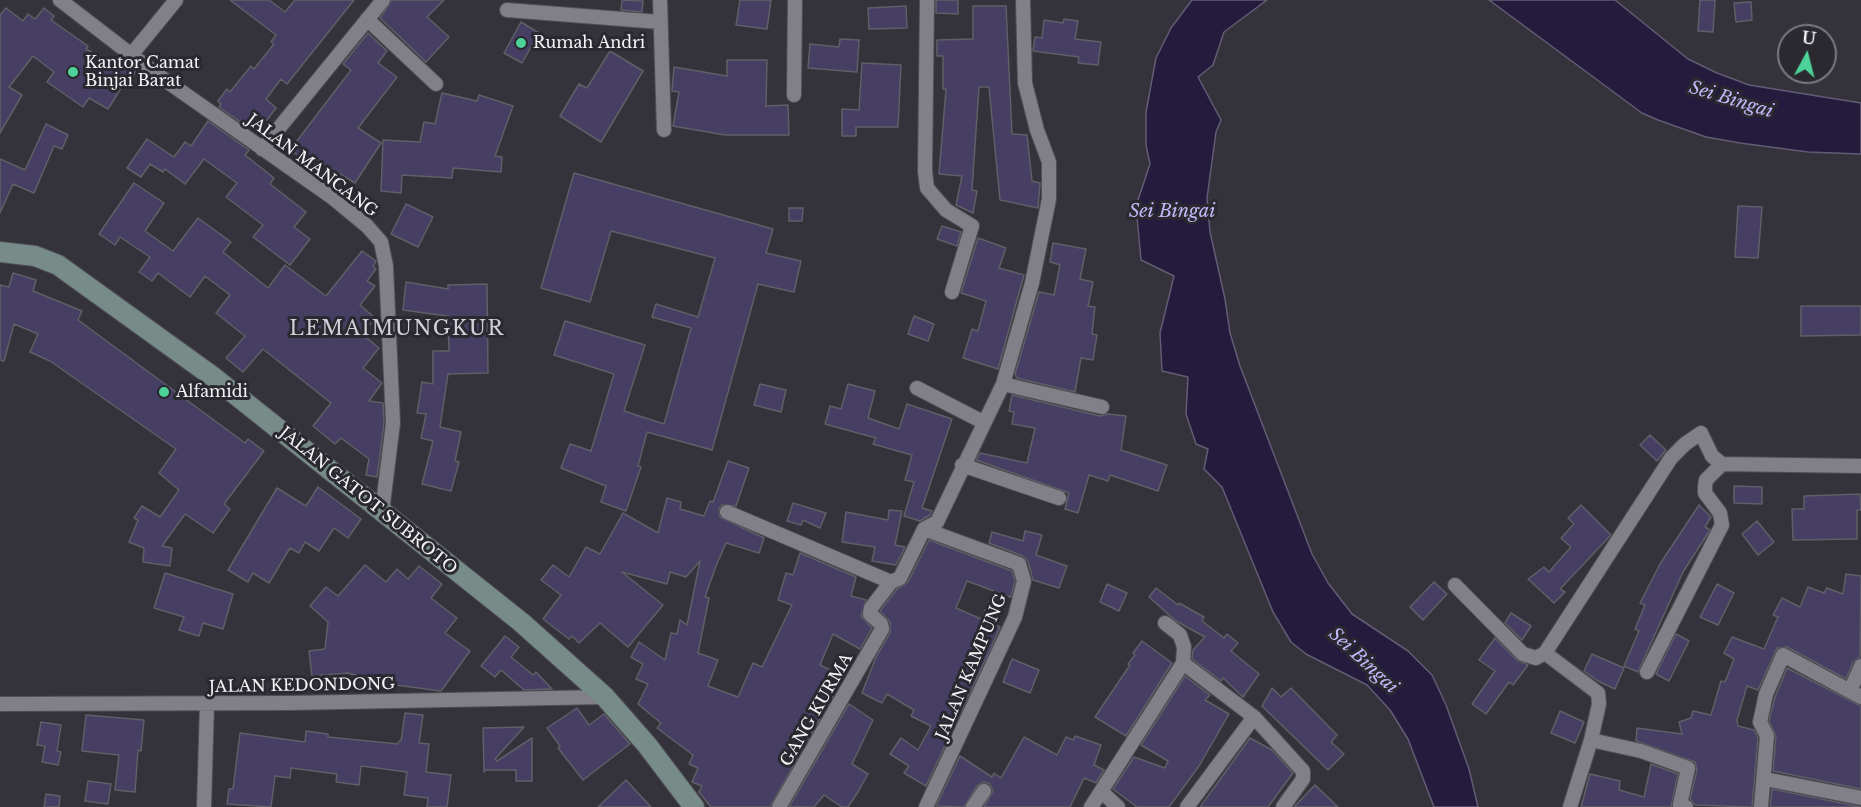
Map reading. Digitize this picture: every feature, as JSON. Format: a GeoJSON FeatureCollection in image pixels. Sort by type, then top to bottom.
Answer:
{"type":"FeatureCollection","features":[{"type":"Feature","properties":{"kind":"main road","name":"JALAN GATOT SUBROTO"},"geometry":{"type":"LineString","coordinates":[[0,252],[35,256],[58,265],[212,376],[521,622],[605,697],[694,807]]}},
{"type":"Feature","properties":{"kind":"street","name":"JALAN MANCANG"},"geometry":{"type":"LineString","coordinates":[[60,0],[262,149],[333,198],[367,226],[381,242],[386,266],[393,423],[381,512]]}},
{"type":"Feature","properties":{"kind":"street"},"geometry":{"type":"LineString","coordinates":[[132,54],[176,0]]}},
{"type":"Feature","properties":{"kind":"street"},"geometry":{"type":"LineString","coordinates":[[262,149],[383,0]]}},
{"type":"Feature","properties":{"kind":"street"},"geometry":{"type":"LineString","coordinates":[[660,0],[664,130]]}},
{"type":"Feature","properties":{"kind":"street"},"geometry":{"type":"LineString","coordinates":[[794,95],[795,0]]}},
{"type":"Feature","properties":{"kind":"street"},"geometry":{"type":"LineString","coordinates":[[927,0],[925,171],[927,188],[946,210],[972,226],[951,292]]}},
{"type":"Feature","properties":{"kind":"street"},"geometry":{"type":"LineString","coordinates":[[727,512],[891,582],[900,578],[924,529],[937,522],[962,465],[1003,384],[1032,283],[1048,199],[1049,162],[1037,130],[1025,83],[1023,0]]}},
{"type":"Feature","properties":{"kind":"street"},"geometry":{"type":"LineString","coordinates":[[507,10],[660,22]]}},
{"type":"Feature","properties":{"kind":"street"},"geometry":{"type":"LineString","coordinates":[[367,19],[436,84]]}},
{"type":"Feature","properties":{"kind":"street"},"geometry":{"type":"LineString","coordinates":[[1003,384],[1102,407]]}},
{"type":"Feature","properties":{"kind":"street"},"geometry":{"type":"LineString","coordinates":[[917,388],[983,423]]}},
{"type":"Feature","properties":{"kind":"street"},"geometry":{"type":"LineString","coordinates":[[1455,585],[1523,654],[1536,658],[1545,653],[1671,458],[1701,433],[1712,456],[1722,464],[1861,466]]}},
{"type":"Feature","properties":{"kind":"street"},"geometry":{"type":"LineString","coordinates":[[1647,672],[1722,525],[1720,513],[1705,493],[1705,486],[1706,480],[1722,464]]}},
{"type":"Feature","properties":{"kind":"street"},"geometry":{"type":"LineString","coordinates":[[962,465],[1059,498]]}},
{"type":"Feature","properties":{"kind":"street","name":"JALAN KAMPUNG"},"geometry":{"type":"LineString","coordinates":[[924,529],[1019,564],[1024,581],[1015,617],[926,807]]}},
{"type":"Feature","properties":{"kind":"street","name":"GANG KURMA"},"geometry":{"type":"LineString","coordinates":[[779,807],[882,629],[881,624],[869,611],[891,582]]}},
{"type":"Feature","properties":{"kind":"street"},"geometry":{"type":"LineString","coordinates":[[1091,807],[1183,663],[1184,647],[1180,635],[1166,624]]}},
{"type":"Feature","properties":{"kind":"street"},"geometry":{"type":"LineString","coordinates":[[1545,653],[1598,693],[1599,704],[1591,740],[1570,807]]}},
{"type":"Feature","properties":{"kind":"street"},"geometry":{"type":"LineString","coordinates":[[1761,807],[1767,736],[1760,722],[1766,694],[1784,655],[1856,694],[1861,666]]}},
{"type":"Feature","properties":{"kind":"street"},"geometry":{"type":"LineString","coordinates":[[1183,663],[1254,717],[1304,774],[1283,807]]}},
{"type":"Feature","properties":{"kind":"street","name":"JALAN KEDONDONG"},"geometry":{"type":"LineString","coordinates":[[0,704],[207,704],[605,697]]}},
{"type":"Feature","properties":{"kind":"street"},"geometry":{"type":"LineString","coordinates":[[204,807],[207,704]]}},
{"type":"Feature","properties":{"kind":"street"},"geometry":{"type":"LineString","coordinates":[[1187,807],[1254,717]]}},
{"type":"Feature","properties":{"kind":"street"},"geometry":{"type":"LineString","coordinates":[[1591,740],[1641,751],[1688,768],[1683,807]]}},
{"type":"Feature","properties":{"kind":"street"},"geometry":{"type":"LineString","coordinates":[[1765,779],[1861,798]]}},
{"type":"Feature","properties":{"kind":"street"},"geometry":{"type":"LineString","coordinates":[[974,807],[984,790]]}},
{"type":"Feature","properties":{"kind":"street"},"geometry":{"type":"LineString","coordinates":[[1102,792],[1118,807]]}},
{"type":"Feature","properties":{"kind":"water","name":"Sei Bingai"},"geometry":{"type":"Polygon","coordinates":[[[1192,0],[1267,0],[1224,32],[1213,65],[1198,77],[1221,120],[1216,132],[1207,198],[1210,232],[1230,333],[1240,366],[1312,554],[1328,583],[1352,614],[1408,651],[1432,675],[1446,705],[1469,769],[1478,807],[1434,807],[1408,739],[1390,710],[1367,685],[1306,654],[1291,642],[1273,612],[1222,487],[1204,469],[1208,449],[1196,444],[1186,414],[1188,377],[1162,371],[1160,333],[1174,276],[1141,260],[1136,206],[1150,164],[1146,145],[1146,112],[1156,58],[1171,28],[1192,0]]]}},
{"type":"Feature","properties":{"kind":"water","name":"Sei Bingai"},"geometry":{"type":"Polygon","coordinates":[[[1489,0],[1615,0],[1688,59],[1717,73],[1749,85],[1861,103],[1861,154],[1808,152],[1740,143],[1706,137],[1658,120],[1642,113],[1489,0]]]}},
{"type":"Feature","properties":{"kind":"building"},"geometry":{"type":"Polygon","coordinates":[[[230,0],[269,0],[285,12],[295,0],[354,0],[287,84],[281,79],[266,99],[276,108],[266,121],[255,113],[246,126],[219,107],[221,104],[218,101],[227,89],[230,92],[251,66],[254,69],[274,44],[271,42],[276,35],[230,0]]]}},
{"type":"Feature","properties":{"kind":"building"},"geometry":{"type":"Polygon","coordinates":[[[392,0],[444,0],[427,17],[449,37],[426,62],[380,18],[392,0]]]}},
{"type":"Feature","properties":{"kind":"building"},"geometry":{"type":"Polygon","coordinates":[[[622,0],[643,1],[642,12],[621,10],[622,0]]]}},
{"type":"Feature","properties":{"kind":"building"},"geometry":{"type":"Polygon","coordinates":[[[740,0],[771,0],[767,29],[736,25],[740,0]]]}},
{"type":"Feature","properties":{"kind":"building"},"geometry":{"type":"Polygon","coordinates":[[[936,0],[958,0],[958,14],[936,13],[936,0]]]}},
{"type":"Feature","properties":{"kind":"building"},"geometry":{"type":"Polygon","coordinates":[[[1700,0],[1715,0],[1713,32],[1698,31],[1700,0]]]}},
{"type":"Feature","properties":{"kind":"building"},"geometry":{"type":"Polygon","coordinates":[[[1751,2],[1752,20],[1736,22],[1734,3],[1751,2]]]}},
{"type":"Feature","properties":{"kind":"building"},"geometry":{"type":"Polygon","coordinates":[[[906,6],[907,28],[869,29],[868,8],[906,6]]]}},
{"type":"Feature","properties":{"kind":"building"},"geometry":{"type":"Polygon","coordinates":[[[973,6],[1006,6],[1012,134],[1027,135],[1032,181],[1040,183],[1038,208],[1000,200],[989,87],[979,87],[972,190],[977,191],[973,213],[956,205],[962,176],[939,174],[946,89],[943,89],[943,56],[937,56],[937,40],[973,39],[973,6]]]}},
{"type":"Feature","properties":{"kind":"building"},"geometry":{"type":"Polygon","coordinates":[[[6,8],[23,21],[28,14],[35,19],[44,8],[54,16],[51,20],[88,46],[86,49],[120,69],[125,61],[137,70],[131,79],[128,77],[108,109],[89,98],[83,107],[47,82],[54,72],[33,56],[9,87],[22,95],[0,133],[0,15],[6,8]]]}},
{"type":"Feature","properties":{"kind":"building"},"geometry":{"type":"Polygon","coordinates":[[[1064,19],[1078,21],[1075,39],[1101,42],[1098,65],[1078,63],[1079,57],[1033,51],[1035,37],[1042,38],[1044,20],[1063,23],[1064,19]]]}},
{"type":"Feature","properties":{"kind":"building","name":"Rumah Andri"},"geometry":{"type":"Polygon","coordinates":[[[521,22],[539,33],[522,63],[504,53],[521,22]]]}},
{"type":"Feature","properties":{"kind":"building"},"geometry":{"type":"Polygon","coordinates":[[[368,33],[387,51],[378,63],[397,77],[358,128],[381,143],[355,183],[319,161],[315,167],[290,150],[351,70],[343,64],[368,33]]]}},
{"type":"Feature","properties":{"kind":"building"},"geometry":{"type":"Polygon","coordinates":[[[840,39],[859,40],[857,72],[808,68],[810,44],[839,47],[840,39]]]}},
{"type":"Feature","properties":{"kind":"building"},"geometry":{"type":"Polygon","coordinates":[[[610,51],[643,71],[601,142],[560,116],[579,84],[587,88],[610,51]]]}},
{"type":"Feature","properties":{"kind":"building"},"geometry":{"type":"Polygon","coordinates":[[[727,60],[767,60],[766,106],[788,105],[789,135],[725,135],[673,126],[679,92],[672,91],[674,67],[727,76],[727,60]]]}},
{"type":"Feature","properties":{"kind":"building"},"geometry":{"type":"Polygon","coordinates":[[[862,63],[901,65],[898,127],[856,127],[856,136],[842,136],[842,109],[859,110],[862,63]]]}},
{"type":"Feature","properties":{"kind":"building"},"geometry":{"type":"Polygon","coordinates":[[[442,93],[477,101],[479,95],[513,106],[495,156],[502,157],[501,172],[453,168],[452,178],[402,175],[401,193],[381,191],[383,140],[420,142],[424,122],[435,124],[442,93]]]}},
{"type":"Feature","properties":{"kind":"building"},"geometry":{"type":"Polygon","coordinates":[[[208,121],[249,150],[245,155],[274,178],[270,184],[306,212],[294,227],[310,239],[290,265],[253,237],[263,225],[226,197],[237,183],[204,159],[185,184],[165,169],[163,172],[150,164],[141,177],[127,168],[147,139],[174,157],[185,142],[191,146],[208,121]]]}},
{"type":"Feature","properties":{"kind":"building"},"geometry":{"type":"Polygon","coordinates":[[[46,124],[68,135],[62,149],[54,146],[34,193],[13,184],[0,213],[0,159],[25,170],[46,124]]]}},
{"type":"Feature","properties":{"kind":"building"},"geometry":{"type":"Polygon","coordinates":[[[574,173],[773,229],[766,253],[801,261],[794,292],[758,284],[712,450],[647,432],[638,466],[641,467],[626,511],[601,502],[606,486],[561,468],[570,444],[591,451],[614,374],[554,355],[565,321],[645,345],[624,411],[664,424],[691,328],[652,317],[656,304],[698,317],[715,258],[611,231],[590,302],[541,288],[574,173]]]}},
{"type":"Feature","properties":{"kind":"building"},"geometry":{"type":"Polygon","coordinates":[[[134,183],[164,203],[145,231],[173,251],[198,218],[231,242],[223,252],[268,288],[285,265],[326,296],[362,251],[376,261],[373,266],[376,269],[367,281],[375,286],[360,305],[375,318],[362,334],[379,348],[363,368],[382,383],[369,401],[383,403],[384,423],[377,477],[366,475],[369,459],[341,438],[335,444],[313,426],[331,403],[263,349],[243,372],[226,358],[245,336],[216,313],[230,295],[205,276],[190,297],[158,273],[152,281],[139,272],[150,257],[120,237],[115,245],[99,234],[134,183]]]}},
{"type":"Feature","properties":{"kind":"building"},"geometry":{"type":"Polygon","coordinates":[[[406,204],[433,217],[418,247],[391,234],[406,204]]]}},
{"type":"Feature","properties":{"kind":"building"},"geometry":{"type":"Polygon","coordinates":[[[1738,206],[1762,207],[1758,258],[1735,257],[1738,206]]]}},
{"type":"Feature","properties":{"kind":"building"},"geometry":{"type":"Polygon","coordinates":[[[789,208],[803,208],[802,221],[789,221],[789,208]]]}},
{"type":"Feature","properties":{"kind":"building"},"geometry":{"type":"Polygon","coordinates":[[[942,226],[961,232],[957,246],[937,239],[942,226]]]}},
{"type":"Feature","properties":{"kind":"building"},"geometry":{"type":"Polygon","coordinates":[[[978,238],[1006,248],[999,268],[1024,275],[998,369],[963,358],[972,329],[978,331],[986,301],[961,293],[978,238]]]}},
{"type":"Feature","properties":{"kind":"building"},"geometry":{"type":"Polygon","coordinates":[[[1053,243],[1086,249],[1080,279],[1093,282],[1088,306],[1095,307],[1092,334],[1097,335],[1093,360],[1081,358],[1075,392],[1017,378],[1015,374],[1039,292],[1054,295],[1060,265],[1050,262],[1053,243]]]}},
{"type":"Feature","properties":{"kind":"building"},"geometry":{"type":"Polygon","coordinates":[[[13,273],[36,280],[33,291],[82,311],[78,320],[245,443],[248,439],[264,451],[224,504],[230,509],[213,533],[185,514],[162,546],[172,548],[170,566],[143,562],[144,548],[129,542],[138,520],[134,518],[142,506],[160,517],[179,490],[159,473],[176,449],[50,361],[30,352],[38,334],[14,324],[4,361],[0,360],[0,285],[9,287],[13,273]]]}},
{"type":"Feature","properties":{"kind":"building"},"geometry":{"type":"Polygon","coordinates":[[[406,282],[448,289],[448,285],[487,284],[488,373],[448,374],[440,427],[461,432],[455,461],[459,462],[451,491],[422,484],[433,441],[421,438],[426,414],[417,413],[422,382],[433,384],[433,351],[449,351],[448,316],[403,310],[406,282]]]}},
{"type":"Feature","properties":{"kind":"building"},"geometry":{"type":"Polygon","coordinates":[[[1801,306],[1861,306],[1861,335],[1801,336],[1801,306]]]}},
{"type":"Feature","properties":{"kind":"building"},"geometry":{"type":"Polygon","coordinates":[[[914,316],[934,324],[928,341],[908,334],[914,316]]]}},
{"type":"Feature","properties":{"kind":"building"},"geometry":{"type":"Polygon","coordinates":[[[760,384],[786,390],[781,412],[754,405],[760,384]]]}},
{"type":"Feature","properties":{"kind":"building"},"geometry":{"type":"Polygon","coordinates":[[[848,384],[875,391],[868,418],[899,429],[907,404],[952,419],[922,508],[932,511],[920,521],[904,516],[914,482],[905,480],[912,455],[873,444],[876,438],[825,424],[830,406],[841,409],[848,384]]]}},
{"type":"Feature","properties":{"kind":"building"},"geometry":{"type":"Polygon","coordinates":[[[1012,395],[1100,416],[1108,414],[1126,416],[1121,450],[1167,465],[1158,491],[1110,475],[1108,481],[1089,475],[1078,513],[1065,509],[1069,493],[976,460],[980,453],[1027,463],[1035,428],[1012,424],[1014,412],[1009,411],[1012,395]]]}},
{"type":"Feature","properties":{"kind":"building"},"geometry":{"type":"Polygon","coordinates":[[[1650,435],[1666,450],[1657,461],[1640,445],[1650,435]]]}},
{"type":"Feature","properties":{"kind":"building"},"geometry":{"type":"Polygon","coordinates":[[[728,461],[749,468],[736,506],[722,505],[719,509],[720,517],[764,538],[759,553],[726,543],[716,566],[705,597],[709,598],[698,653],[718,660],[708,686],[738,697],[753,663],[762,667],[792,605],[778,600],[786,573],[793,575],[800,553],[856,577],[851,596],[866,600],[861,616],[872,628],[860,649],[833,634],[820,665],[836,673],[827,689],[834,694],[770,807],[711,807],[699,792],[702,786],[692,782],[698,768],[689,764],[693,755],[657,728],[661,723],[638,704],[648,684],[636,679],[643,664],[631,657],[639,642],[665,660],[671,633],[677,634],[680,620],[687,625],[700,561],[686,577],[670,572],[667,584],[622,572],[663,605],[628,647],[600,623],[579,643],[572,636],[569,639],[543,619],[561,595],[541,580],[553,565],[569,577],[586,547],[600,554],[623,513],[658,533],[667,498],[681,502],[680,509],[704,516],[710,501],[713,502],[728,461]]]}},
{"type":"Feature","properties":{"kind":"building"},"geometry":{"type":"Polygon","coordinates":[[[1734,486],[1762,487],[1762,504],[1734,503],[1734,486]]]}},
{"type":"Feature","properties":{"kind":"building"},"geometry":{"type":"Polygon","coordinates":[[[318,487],[361,519],[348,538],[334,528],[319,551],[305,542],[299,553],[290,548],[269,583],[253,573],[248,582],[228,570],[277,488],[306,506],[318,487]]]}},
{"type":"Feature","properties":{"kind":"building"},"geometry":{"type":"Polygon","coordinates":[[[1860,494],[1861,510],[1857,510],[1857,539],[1793,540],[1792,509],[1804,509],[1804,496],[1860,494]]]}},
{"type":"Feature","properties":{"kind":"building"},"geometry":{"type":"Polygon","coordinates":[[[793,503],[826,513],[820,528],[803,520],[801,525],[787,521],[793,503]]]}},
{"type":"Feature","properties":{"kind":"building"},"geometry":{"type":"Polygon","coordinates":[[[1581,505],[1611,535],[1560,589],[1565,592],[1554,603],[1528,579],[1544,567],[1549,572],[1571,547],[1561,538],[1574,524],[1568,518],[1581,505]]]}},
{"type":"Feature","properties":{"kind":"building"},"geometry":{"type":"Polygon","coordinates":[[[1699,505],[1711,517],[1705,527],[1710,530],[1683,572],[1638,672],[1624,666],[1639,631],[1635,629],[1645,605],[1640,603],[1660,564],[1699,505]]]}},
{"type":"Feature","properties":{"kind":"building"},"geometry":{"type":"Polygon","coordinates":[[[889,510],[902,511],[895,545],[905,547],[896,565],[872,561],[875,547],[842,542],[846,512],[888,520],[889,510]]]}},
{"type":"Feature","properties":{"kind":"building"},"geometry":{"type":"Polygon","coordinates":[[[1757,521],[1774,542],[1758,555],[1742,534],[1757,521]]]}},
{"type":"Feature","properties":{"kind":"building"},"geometry":{"type":"Polygon","coordinates":[[[1025,531],[1042,535],[1036,555],[1067,566],[1059,588],[1033,580],[1028,561],[1023,556],[989,543],[992,532],[1023,541],[1025,531]]]}},
{"type":"Feature","properties":{"kind":"building"},"geometry":{"type":"Polygon","coordinates":[[[929,540],[1012,571],[1015,581],[1011,597],[1007,596],[993,624],[1000,627],[991,648],[926,786],[904,773],[909,766],[890,754],[901,738],[918,750],[931,726],[911,716],[914,710],[887,694],[882,703],[862,693],[876,657],[890,633],[890,622],[880,611],[897,589],[908,582],[929,540]],[[967,581],[956,608],[981,619],[994,591],[967,581]]]}},
{"type":"Feature","properties":{"kind":"building"},"geometry":{"type":"Polygon","coordinates":[[[365,565],[386,582],[397,569],[408,579],[419,566],[442,584],[431,598],[457,618],[445,633],[470,651],[441,691],[388,684],[348,673],[312,676],[309,651],[325,649],[328,622],[310,606],[326,587],[338,596],[365,565]]]}},
{"type":"Feature","properties":{"kind":"building"},"geometry":{"type":"Polygon","coordinates":[[[165,573],[233,594],[223,629],[203,623],[199,636],[179,630],[184,617],[154,608],[165,573]]]}},
{"type":"Feature","properties":{"kind":"building"},"geometry":{"type":"Polygon","coordinates":[[[1846,574],[1861,576],[1860,657],[1853,662],[1846,679],[1787,647],[1777,648],[1758,690],[1747,686],[1737,720],[1738,726],[1754,730],[1758,738],[1752,807],[1695,805],[1690,799],[1697,770],[1695,762],[1636,741],[1637,728],[1682,734],[1679,722],[1691,718],[1693,711],[1711,715],[1721,681],[1725,682],[1734,659],[1724,653],[1732,637],[1764,649],[1778,617],[1773,615],[1782,598],[1800,607],[1808,587],[1824,593],[1827,588],[1843,594],[1846,574]]]}},
{"type":"Feature","properties":{"kind":"building"},"geometry":{"type":"Polygon","coordinates":[[[1434,582],[1447,594],[1423,620],[1410,607],[1434,582]]]}},
{"type":"Feature","properties":{"kind":"building"},"geometry":{"type":"Polygon","coordinates":[[[1107,584],[1127,593],[1119,611],[1100,602],[1107,584]]]}},
{"type":"Feature","properties":{"kind":"building"},"geometry":{"type":"Polygon","coordinates":[[[1717,584],[1734,593],[1718,625],[1700,617],[1717,584]]]}},
{"type":"Feature","properties":{"kind":"building"},"geometry":{"type":"Polygon","coordinates":[[[1156,588],[1178,605],[1179,603],[1204,617],[1202,621],[1224,638],[1227,634],[1238,643],[1231,651],[1259,674],[1243,697],[1223,678],[1221,681],[1192,659],[1193,650],[1205,637],[1176,621],[1149,597],[1156,588]]]}},
{"type":"Feature","properties":{"kind":"building"},"geometry":{"type":"Polygon","coordinates":[[[1511,613],[1531,626],[1522,640],[1505,623],[1511,613]]]}},
{"type":"Feature","properties":{"kind":"building"},"geometry":{"type":"Polygon","coordinates":[[[1676,634],[1689,641],[1669,681],[1656,674],[1676,634]]]}},
{"type":"Feature","properties":{"kind":"building"},"geometry":{"type":"Polygon","coordinates":[[[505,636],[519,647],[511,657],[533,675],[536,672],[552,689],[524,690],[501,670],[495,677],[481,666],[505,636]]]}},
{"type":"Feature","properties":{"kind":"building"},"geometry":{"type":"Polygon","coordinates":[[[1495,638],[1517,660],[1528,665],[1513,685],[1509,682],[1486,714],[1472,704],[1495,671],[1479,660],[1495,638]]]}},
{"type":"Feature","properties":{"kind":"building"},"geometry":{"type":"Polygon","coordinates":[[[1142,641],[1172,663],[1126,736],[1095,717],[1130,665],[1128,664],[1135,655],[1133,653],[1142,641]]]}},
{"type":"Feature","properties":{"kind":"building"},"geometry":{"type":"Polygon","coordinates":[[[1592,654],[1624,668],[1615,689],[1584,671],[1592,654]]]}},
{"type":"Feature","properties":{"kind":"building"},"geometry":{"type":"Polygon","coordinates":[[[1012,659],[1039,670],[1030,693],[1003,682],[1012,659]]]}},
{"type":"Feature","properties":{"kind":"building"},"geometry":{"type":"Polygon","coordinates":[[[1787,668],[1861,706],[1861,789],[1773,771],[1776,736],[1769,721],[1775,697],[1787,668]]]}},
{"type":"Feature","properties":{"kind":"building"},"geometry":{"type":"Polygon","coordinates":[[[1185,676],[1210,695],[1205,700],[1229,714],[1199,766],[1169,807],[1137,807],[1113,789],[1134,757],[1165,768],[1168,761],[1141,745],[1185,676]]]}},
{"type":"Feature","properties":{"kind":"building"},"geometry":{"type":"Polygon","coordinates":[[[1272,688],[1281,697],[1291,688],[1337,735],[1331,742],[1344,754],[1328,770],[1262,706],[1272,688]]]}},
{"type":"Feature","properties":{"kind":"building"},"geometry":{"type":"Polygon","coordinates":[[[849,704],[873,720],[852,764],[868,774],[858,792],[848,807],[842,807],[824,795],[814,807],[789,807],[849,704]]]}},
{"type":"Feature","properties":{"kind":"building"},"geometry":{"type":"Polygon","coordinates":[[[577,708],[589,725],[604,714],[630,744],[583,780],[558,748],[560,746],[547,728],[577,708]]]}},
{"type":"Feature","properties":{"kind":"building"},"geometry":{"type":"Polygon","coordinates":[[[1560,711],[1584,722],[1575,743],[1551,733],[1560,711]]]}},
{"type":"Feature","properties":{"kind":"building"},"geometry":{"type":"Polygon","coordinates":[[[405,713],[423,715],[419,743],[429,744],[426,772],[451,775],[447,807],[427,807],[428,798],[404,795],[407,772],[361,766],[359,785],[336,782],[337,774],[291,768],[290,778],[275,776],[271,807],[227,804],[229,789],[233,789],[240,733],[305,742],[306,731],[328,734],[328,737],[398,744],[401,741],[405,713]]]}},
{"type":"Feature","properties":{"kind":"building"},"geometry":{"type":"Polygon","coordinates":[[[86,715],[144,720],[141,751],[138,750],[135,792],[115,790],[119,755],[82,751],[86,715]]]}},
{"type":"Feature","properties":{"kind":"building"},"geometry":{"type":"Polygon","coordinates":[[[41,722],[61,725],[57,751],[61,752],[58,765],[42,762],[45,746],[37,745],[41,722]]]}},
{"type":"Feature","properties":{"kind":"building"},"geometry":{"type":"Polygon","coordinates":[[[524,727],[495,759],[497,761],[532,738],[532,781],[516,781],[516,770],[486,770],[484,772],[483,728],[524,727]]]}},
{"type":"Feature","properties":{"kind":"building"},"geometry":{"type":"Polygon","coordinates":[[[1075,736],[1101,745],[1094,765],[1104,770],[1096,783],[1084,778],[1070,807],[984,807],[993,791],[990,784],[984,782],[977,786],[964,807],[936,806],[960,756],[992,777],[994,773],[1001,778],[1024,737],[1057,755],[1066,737],[1073,740],[1075,736]]]}},
{"type":"Feature","properties":{"kind":"building"},"geometry":{"type":"Polygon","coordinates":[[[1250,738],[1272,750],[1293,773],[1268,807],[1200,807],[1250,738]]]}},
{"type":"Feature","properties":{"kind":"building"},"geometry":{"type":"Polygon","coordinates":[[[1651,764],[1678,774],[1671,807],[1581,807],[1590,774],[1620,781],[1619,790],[1644,797],[1651,764]]]}},
{"type":"Feature","properties":{"kind":"building"},"geometry":{"type":"Polygon","coordinates":[[[626,780],[651,807],[598,807],[626,780]]]}},
{"type":"Feature","properties":{"kind":"building"},"geometry":{"type":"Polygon","coordinates":[[[88,781],[111,784],[108,804],[85,801],[88,781]]]}},
{"type":"Feature","properties":{"kind":"building"},"geometry":{"type":"Polygon","coordinates":[[[1315,785],[1338,807],[1294,807],[1315,785]]]}},
{"type":"Feature","properties":{"kind":"building"},"geometry":{"type":"Polygon","coordinates":[[[1772,789],[1861,807],[1770,807],[1772,789]]]}},
{"type":"Feature","properties":{"kind":"building"},"geometry":{"type":"Polygon","coordinates":[[[46,794],[60,796],[59,807],[44,807],[46,794]]]}},
{"type":"Feature","properties":{"kind":"place","name":"Rumah Andri"},"geometry":{"type":"Point","coordinates":[521,43]}},
{"type":"Feature","properties":{"kind":"place","name":"Kantor Camat Binjai Barat"},"geometry":{"type":"Point","coordinates":[73,72]}},
{"type":"Feature","properties":{"kind":"place","name":"Alfamidi"},"geometry":{"type":"Point","coordinates":[164,392]}},
{"type":"Feature","properties":{"kind":"district","name":"LEMAIMUNGKUR"},"geometry":{"type":"Point","coordinates":[397,329]}}]}
